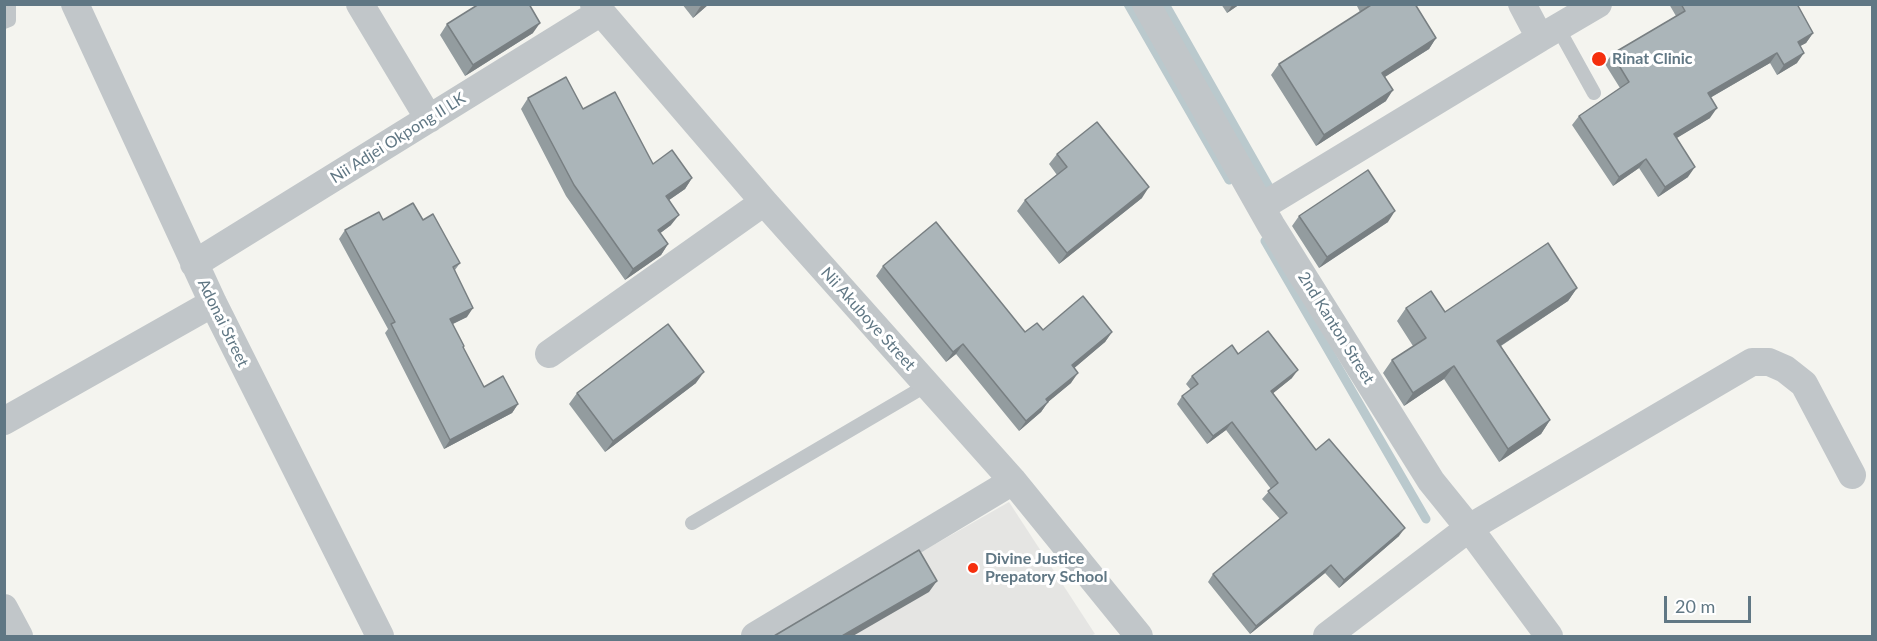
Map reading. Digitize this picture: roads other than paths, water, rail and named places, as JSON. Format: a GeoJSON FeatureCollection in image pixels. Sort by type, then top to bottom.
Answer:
{"type":"FeatureCollection","features":[{"type":"Feature","properties":{"kind":"street","name":"Adonai Street"},"geometry":{"type":"LineString","coordinates":[[75,4],[194,264],[380,636]]}},
{"type":"Feature","properties":{"kind":"street"},"geometry":{"type":"LineString","coordinates":[[360,4],[429,119]]}},
{"type":"Feature","properties":{"kind":"street","name":"2nd Kanton Street"},"geometry":{"type":"LineString","coordinates":[[1146,4],[1261,207],[1431,481],[1549,636]]}},
{"type":"Feature","properties":{"kind":"street"},"geometry":{"type":"LineString","coordinates":[[1522,4],[1549,33]]}},
{"type":"Feature","properties":{"kind":"street"},"geometry":{"type":"LineString","coordinates":[[1261,207],[1598,4]]}},
{"type":"Feature","properties":{"kind":"street","name":"Nii Adjei Okpong II LK"},"geometry":{"type":"LineString","coordinates":[[194,264],[429,119],[597,8]]}},
{"type":"Feature","properties":{"kind":"street","name":"Nii Akuboye Street"},"geometry":{"type":"LineString","coordinates":[[597,8],[764,202],[1012,481],[1138,636]]}},
{"type":"Feature","properties":{"kind":"street"},"geometry":{"type":"LineString","coordinates":[[549,354],[764,202]]}},
{"type":"Feature","properties":{"kind":"street"},"geometry":{"type":"LineString","coordinates":[[4,421],[213,303]]}},
{"type":"Feature","properties":{"kind":"street"},"geometry":{"type":"LineString","coordinates":[[1327,636],[1469,528],[1752,362],[1768,362],[1785,369],[1804,384],[1852,475]]}},
{"type":"Feature","properties":{"kind":"street"},"geometry":{"type":"LineString","coordinates":[[755,636],[1012,481]]}},
{"type":"Feature","properties":{"kind":"street"},"geometry":{"type":"LineString","coordinates":[[4,608],[19,636]]}},
{"type":"Feature","properties":{"kind":"lane"},"geometry":{"type":"LineString","coordinates":[[4,22],[9,20],[9,4]]}},
{"type":"Feature","properties":{"kind":"lane"},"geometry":{"type":"LineString","coordinates":[[1549,33],[1594,93]]}},
{"type":"Feature","properties":{"kind":"lane"},"geometry":{"type":"LineString","coordinates":[[692,523],[927,385]]}},
{"type":"Feature","properties":{"kind":"waterway"},"geometry":{"type":"LineString","coordinates":[[1128,4],[1229,180]]}},
{"type":"Feature","properties":{"kind":"waterway"},"geometry":{"type":"LineString","coordinates":[[1165,4],[1269,187]]}},
{"type":"Feature","properties":{"kind":"waterway"},"geometry":{"type":"LineString","coordinates":[[1265,241],[1426,519]]}},
{"type":"Feature","properties":{"kind":"place","name":"Rinat Clinic"},"geometry":{"type":"Point","coordinates":[1599,59]}},
{"type":"Feature","properties":{"kind":"place","name":"Divine Justice Prepatory School"},"geometry":{"type":"Point","coordinates":[973,568]}}]}
